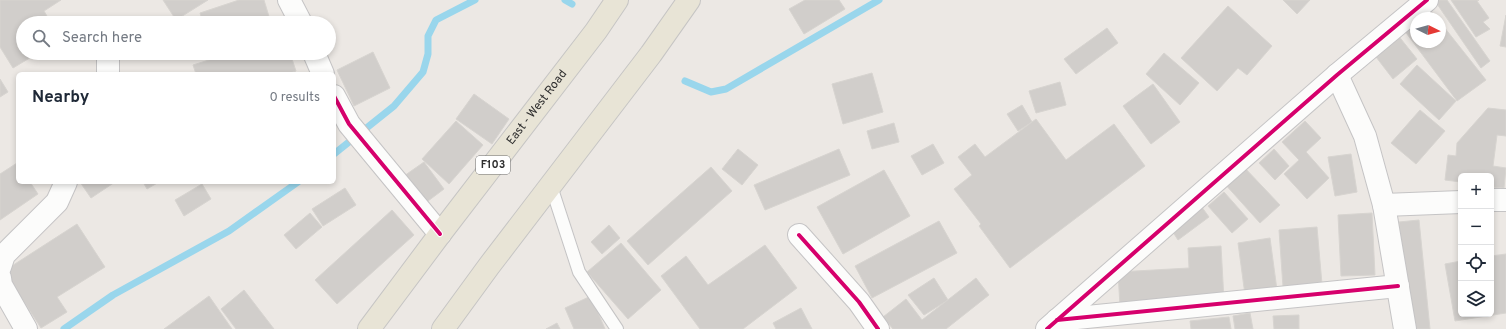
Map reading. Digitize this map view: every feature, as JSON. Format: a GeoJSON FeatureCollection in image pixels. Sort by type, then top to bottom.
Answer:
{"type":"FeatureCollection","features":[{"type":"Feature","properties":{"kind":"main road","name":"East - West Road"},"geometry":{"type":"LineString","coordinates":[[369,329],[596,31],[617,0]]}},
{"type":"Feature","properties":{"kind":"main road"},"geometry":{"type":"LineString","coordinates":[[447,327],[489,266],[651,54],[689,0]]}},
{"type":"Feature","properties":{"kind":"street"},"geometry":{"type":"LineString","coordinates":[[289,0],[297,16]]}},
{"type":"Feature","properties":{"kind":"street"},"geometry":{"type":"LineString","coordinates":[[1052,324],[1337,75],[1427,0]]}},
{"type":"Feature","properties":{"kind":"street"},"geometry":{"type":"LineString","coordinates":[[108,60],[108,72]]}},
{"type":"Feature","properties":{"kind":"street"},"geometry":{"type":"LineString","coordinates":[[317,60],[322,72]]}},
{"type":"Feature","properties":{"kind":"street"},"geometry":{"type":"LineString","coordinates":[[1337,75],[1366,136],[1384,205],[1405,329]]}},
{"type":"Feature","properties":{"kind":"street"},"geometry":{"type":"LineString","coordinates":[[336,100],[349,124],[440,234]]}},
{"type":"Feature","properties":{"kind":"street"},"geometry":{"type":"LineString","coordinates":[[0,267],[4,255],[57,202],[65,184]]}},
{"type":"Feature","properties":{"kind":"street"},"geometry":{"type":"LineString","coordinates":[[1494,200],[1506,200]]}},
{"type":"Feature","properties":{"kind":"street"},"geometry":{"type":"LineString","coordinates":[[1384,205],[1458,202]]}},
{"type":"Feature","properties":{"kind":"street"},"geometry":{"type":"LineString","coordinates":[[799,235],[859,302],[878,329]]}},
{"type":"Feature","properties":{"kind":"street"},"geometry":{"type":"LineString","coordinates":[[0,278],[1,285],[26,329]]}},
{"type":"Feature","properties":{"kind":"street"},"geometry":{"type":"LineString","coordinates":[[1052,324],[1398,286]]}},
{"type":"Feature","properties":{"kind":"lane"},"geometry":{"type":"LineString","coordinates":[[551,186],[579,272],[617,329]]}},
{"type":"Feature","properties":{"kind":"building"},"geometry":{"type":"Polygon","coordinates":[[[0,0],[61,0],[44,11],[47,16],[16,16],[16,60],[26,60],[13,68],[0,47],[0,0]]]}},
{"type":"Feature","properties":{"kind":"building"},"geometry":{"type":"Polygon","coordinates":[[[163,0],[208,0],[182,16],[173,16],[163,0]]]}},
{"type":"Feature","properties":{"kind":"building"},"geometry":{"type":"Polygon","coordinates":[[[239,0],[264,0],[269,16],[201,16],[200,13],[239,0]]]}},
{"type":"Feature","properties":{"kind":"building"},"geometry":{"type":"Polygon","coordinates":[[[805,0],[839,0],[845,9],[804,34],[789,9],[805,0]]]}},
{"type":"Feature","properties":{"kind":"building"},"geometry":{"type":"Polygon","coordinates":[[[1283,0],[1310,0],[1297,14],[1283,0]]]}},
{"type":"Feature","properties":{"kind":"building"},"geometry":{"type":"Polygon","coordinates":[[[1447,0],[1490,61],[1481,68],[1446,17],[1446,12],[1443,12],[1435,1],[1447,0]]]}},
{"type":"Feature","properties":{"kind":"building"},"geometry":{"type":"Polygon","coordinates":[[[1451,0],[1479,0],[1477,1],[1489,18],[1483,22],[1490,29],[1476,37],[1451,0]]]}},
{"type":"Feature","properties":{"kind":"building"},"geometry":{"type":"Polygon","coordinates":[[[1228,6],[1272,46],[1247,75],[1238,68],[1217,91],[1181,58],[1228,6]]]}},
{"type":"Feature","properties":{"kind":"building"},"geometry":{"type":"Polygon","coordinates":[[[1428,7],[1432,12],[1421,12],[1428,7]]]}},
{"type":"Feature","properties":{"kind":"building"},"geometry":{"type":"Polygon","coordinates":[[[1506,15],[1506,47],[1500,46],[1506,15]]]}},
{"type":"Feature","properties":{"kind":"building"},"geometry":{"type":"Polygon","coordinates":[[[1410,20],[1410,38],[1401,26],[1410,20]]]}},
{"type":"Feature","properties":{"kind":"building"},"geometry":{"type":"Polygon","coordinates":[[[1107,28],[1118,43],[1076,74],[1064,59],[1107,28]]]}},
{"type":"Feature","properties":{"kind":"building"},"geometry":{"type":"Polygon","coordinates":[[[1446,30],[1486,80],[1457,101],[1417,48],[1446,48],[1446,30]]]}},
{"type":"Feature","properties":{"kind":"building"},"geometry":{"type":"Polygon","coordinates":[[[1397,34],[1417,59],[1393,79],[1373,53],[1397,34]]]}},
{"type":"Feature","properties":{"kind":"building"},"geometry":{"type":"Polygon","coordinates":[[[373,52],[390,88],[354,106],[337,70],[373,52]]]}},
{"type":"Feature","properties":{"kind":"building"},"geometry":{"type":"Polygon","coordinates":[[[1164,53],[1199,83],[1180,105],[1146,74],[1164,53]]]}},
{"type":"Feature","properties":{"kind":"building"},"geometry":{"type":"Polygon","coordinates":[[[209,60],[292,60],[296,71],[195,72],[193,65],[209,60]]]}},
{"type":"Feature","properties":{"kind":"building"},"geometry":{"type":"Polygon","coordinates":[[[1417,65],[1456,101],[1439,120],[1400,84],[1417,65]]]}},
{"type":"Feature","properties":{"kind":"building"},"geometry":{"type":"Polygon","coordinates":[[[872,73],[883,112],[843,124],[832,84],[872,73]]]}},
{"type":"Feature","properties":{"kind":"building"},"geometry":{"type":"Polygon","coordinates":[[[0,79],[8,92],[0,97],[0,79]]]}},
{"type":"Feature","properties":{"kind":"building"},"geometry":{"type":"Polygon","coordinates":[[[1060,82],[1066,105],[1036,113],[1029,91],[1060,82]]]}},
{"type":"Feature","properties":{"kind":"building"},"geometry":{"type":"Polygon","coordinates":[[[1153,84],[1180,122],[1151,144],[1123,106],[1153,84]]]}},
{"type":"Feature","properties":{"kind":"building"},"geometry":{"type":"Polygon","coordinates":[[[474,94],[509,119],[492,144],[456,119],[474,94]]]}},
{"type":"Feature","properties":{"kind":"building"},"geometry":{"type":"Polygon","coordinates":[[[1022,105],[1032,122],[1018,131],[1007,114],[1022,105]]]}},
{"type":"Feature","properties":{"kind":"building"},"geometry":{"type":"Polygon","coordinates":[[[1488,108],[1506,110],[1506,136],[1497,135],[1493,166],[1506,168],[1504,188],[1494,187],[1494,173],[1458,173],[1458,182],[1445,180],[1448,155],[1456,156],[1457,143],[1488,108]]]}},
{"type":"Feature","properties":{"kind":"building"},"geometry":{"type":"Polygon","coordinates":[[[1420,110],[1445,131],[1416,164],[1391,143],[1420,110]]]}},
{"type":"Feature","properties":{"kind":"building"},"geometry":{"type":"Polygon","coordinates":[[[1036,119],[1066,160],[1114,124],[1145,166],[1010,268],[979,226],[981,224],[954,189],[972,175],[958,157],[975,144],[985,157],[1036,119]]]}},
{"type":"Feature","properties":{"kind":"building"},"geometry":{"type":"Polygon","coordinates":[[[456,121],[483,145],[449,184],[422,159],[456,121]]]}},
{"type":"Feature","properties":{"kind":"building"},"geometry":{"type":"Polygon","coordinates":[[[1305,121],[1321,138],[1306,152],[1329,178],[1307,199],[1284,174],[1299,160],[1282,142],[1305,121]]]}},
{"type":"Feature","properties":{"kind":"building"},"geometry":{"type":"Polygon","coordinates":[[[894,123],[899,142],[872,149],[867,131],[894,123]]]}},
{"type":"Feature","properties":{"kind":"building"},"geometry":{"type":"Polygon","coordinates":[[[933,144],[944,163],[922,175],[911,156],[933,144]]]}},
{"type":"Feature","properties":{"kind":"building"},"geometry":{"type":"Polygon","coordinates":[[[738,149],[758,165],[742,185],[722,169],[738,149]]]}},
{"type":"Feature","properties":{"kind":"building"},"geometry":{"type":"Polygon","coordinates":[[[839,149],[850,175],[765,210],[754,185],[839,149]]]}},
{"type":"Feature","properties":{"kind":"building"},"geometry":{"type":"Polygon","coordinates":[[[1274,149],[1289,166],[1275,180],[1259,163],[1274,149]]]}},
{"type":"Feature","properties":{"kind":"building"},"geometry":{"type":"Polygon","coordinates":[[[1351,154],[1357,192],[1335,196],[1328,157],[1351,154]]]}},
{"type":"Feature","properties":{"kind":"building"},"geometry":{"type":"Polygon","coordinates":[[[424,162],[444,189],[424,204],[404,176],[424,162]]]}},
{"type":"Feature","properties":{"kind":"building"},"geometry":{"type":"Polygon","coordinates":[[[16,164],[16,184],[31,184],[38,194],[0,220],[0,174],[16,164]]]}},
{"type":"Feature","properties":{"kind":"building"},"geometry":{"type":"Polygon","coordinates":[[[1243,166],[1280,205],[1260,223],[1224,183],[1243,166]]]}},
{"type":"Feature","properties":{"kind":"building"},"geometry":{"type":"Polygon","coordinates":[[[711,167],[732,191],[648,265],[627,241],[711,167]]]}},
{"type":"Feature","properties":{"kind":"building"},"geometry":{"type":"Polygon","coordinates":[[[884,170],[910,216],[843,254],[817,207],[884,170]]]}},
{"type":"Feature","properties":{"kind":"building"},"geometry":{"type":"Polygon","coordinates":[[[81,184],[112,184],[91,198],[81,184]]]}},
{"type":"Feature","properties":{"kind":"building"},"geometry":{"type":"Polygon","coordinates":[[[144,184],[156,184],[147,189],[144,184]]]}},
{"type":"Feature","properties":{"kind":"building"},"geometry":{"type":"Polygon","coordinates":[[[202,184],[211,199],[184,216],[175,200],[202,184]]]}},
{"type":"Feature","properties":{"kind":"building"},"geometry":{"type":"Polygon","coordinates":[[[345,188],[356,205],[323,226],[312,209],[345,188]]]}},
{"type":"Feature","properties":{"kind":"building"},"geometry":{"type":"Polygon","coordinates":[[[1224,192],[1248,219],[1232,233],[1208,206],[1224,192]]]}},
{"type":"Feature","properties":{"kind":"building"},"geometry":{"type":"Polygon","coordinates":[[[1201,206],[1209,217],[1178,240],[1171,229],[1201,206]]]}},
{"type":"Feature","properties":{"kind":"building"},"geometry":{"type":"Polygon","coordinates":[[[392,210],[414,235],[337,304],[315,280],[392,210]]]}},
{"type":"Feature","properties":{"kind":"building"},"geometry":{"type":"Polygon","coordinates":[[[310,213],[322,227],[296,249],[284,235],[310,213]]]}},
{"type":"Feature","properties":{"kind":"building"},"geometry":{"type":"Polygon","coordinates":[[[1372,213],[1375,275],[1341,276],[1338,215],[1372,213]]]}},
{"type":"Feature","properties":{"kind":"building"},"geometry":{"type":"Polygon","coordinates":[[[1419,220],[1430,329],[1410,329],[1399,222],[1419,220]]]}},
{"type":"Feature","properties":{"kind":"building"},"geometry":{"type":"Polygon","coordinates":[[[939,221],[957,253],[872,298],[855,266],[939,221]]]}},
{"type":"Feature","properties":{"kind":"building"},"geometry":{"type":"Polygon","coordinates":[[[77,224],[105,267],[57,297],[67,312],[41,328],[4,271],[77,224]]]}},
{"type":"Feature","properties":{"kind":"building"},"geometry":{"type":"Polygon","coordinates":[[[609,225],[620,238],[602,254],[591,242],[609,225]]]}},
{"type":"Feature","properties":{"kind":"building"},"geometry":{"type":"Polygon","coordinates":[[[1317,227],[1322,284],[1283,287],[1279,230],[1317,227]]]}},
{"type":"Feature","properties":{"kind":"building"},"geometry":{"type":"Polygon","coordinates":[[[1270,238],[1277,290],[1245,295],[1238,243],[1270,238]]]}},
{"type":"Feature","properties":{"kind":"building"},"geometry":{"type":"Polygon","coordinates":[[[621,243],[661,290],[628,319],[587,272],[621,243]]]}},
{"type":"Feature","properties":{"kind":"building"},"geometry":{"type":"Polygon","coordinates":[[[765,245],[797,288],[743,329],[700,329],[661,276],[686,256],[708,285],[765,245]]]}},
{"type":"Feature","properties":{"kind":"building"},"geometry":{"type":"Polygon","coordinates":[[[1221,246],[1224,300],[1120,306],[1118,272],[1189,268],[1188,248],[1221,246]]]}},
{"type":"Feature","properties":{"kind":"building"},"geometry":{"type":"Polygon","coordinates":[[[1506,254],[1506,313],[1494,315],[1494,281],[1494,256],[1506,254]]]}},
{"type":"Feature","properties":{"kind":"building"},"geometry":{"type":"Polygon","coordinates":[[[1458,262],[1458,317],[1480,317],[1455,321],[1445,264],[1458,262]]]}},
{"type":"Feature","properties":{"kind":"building"},"geometry":{"type":"Polygon","coordinates":[[[934,278],[948,300],[924,315],[908,295],[934,278]]]}},
{"type":"Feature","properties":{"kind":"building"},"geometry":{"type":"Polygon","coordinates":[[[976,278],[989,295],[946,329],[893,329],[883,317],[906,299],[922,320],[976,278]]]}},
{"type":"Feature","properties":{"kind":"building"},"geometry":{"type":"Polygon","coordinates":[[[244,290],[274,329],[236,329],[221,309],[244,290]]]}},
{"type":"Feature","properties":{"kind":"building"},"geometry":{"type":"Polygon","coordinates":[[[209,296],[232,329],[164,329],[209,296]]]}},
{"type":"Feature","properties":{"kind":"building"},"geometry":{"type":"Polygon","coordinates":[[[591,296],[605,329],[574,329],[565,308],[591,296]]]}},
{"type":"Feature","properties":{"kind":"building"},"geometry":{"type":"Polygon","coordinates":[[[801,308],[812,329],[776,329],[773,323],[801,308]]]}},
{"type":"Feature","properties":{"kind":"building"},"geometry":{"type":"Polygon","coordinates":[[[1250,313],[1253,329],[1235,329],[1233,316],[1250,313]]]}},
{"type":"Feature","properties":{"kind":"building"},"geometry":{"type":"Polygon","coordinates":[[[1299,315],[1299,329],[1274,329],[1273,316],[1299,315]]]}},
{"type":"Feature","properties":{"kind":"building"},"geometry":{"type":"Polygon","coordinates":[[[1229,317],[1231,329],[1191,329],[1190,321],[1229,317]]]}},
{"type":"Feature","properties":{"kind":"building"},"geometry":{"type":"Polygon","coordinates":[[[557,323],[560,329],[546,329],[557,323]]]}},
{"type":"Feature","properties":{"kind":"waterway"},"geometry":{"type":"LineString","coordinates":[[336,152],[394,106],[423,72],[428,54],[428,36],[436,20],[475,0]]}},
{"type":"Feature","properties":{"kind":"waterway"},"geometry":{"type":"LineString","coordinates":[[565,0],[572,4]]}},
{"type":"Feature","properties":{"kind":"waterway"},"geometry":{"type":"LineString","coordinates":[[685,81],[711,92],[726,89],[879,0]]}},
{"type":"Feature","properties":{"kind":"waterway"},"geometry":{"type":"LineString","coordinates":[[64,329],[113,295],[229,231],[295,184]]}},
{"type":"Feature","properties":{"kind":"cycle path"},"geometry":{"type":"LineString","coordinates":[[1047,329],[1337,75],[1427,0]]}},
{"type":"Feature","properties":{"kind":"cycle path"},"geometry":{"type":"LineString","coordinates":[[336,100],[349,124],[440,234]]}},
{"type":"Feature","properties":{"kind":"cycle path"},"geometry":{"type":"LineString","coordinates":[[799,235],[859,302],[878,329]]}},
{"type":"Feature","properties":{"kind":"cycle path"},"geometry":{"type":"LineString","coordinates":[[1057,320],[1398,286]]}}]}
